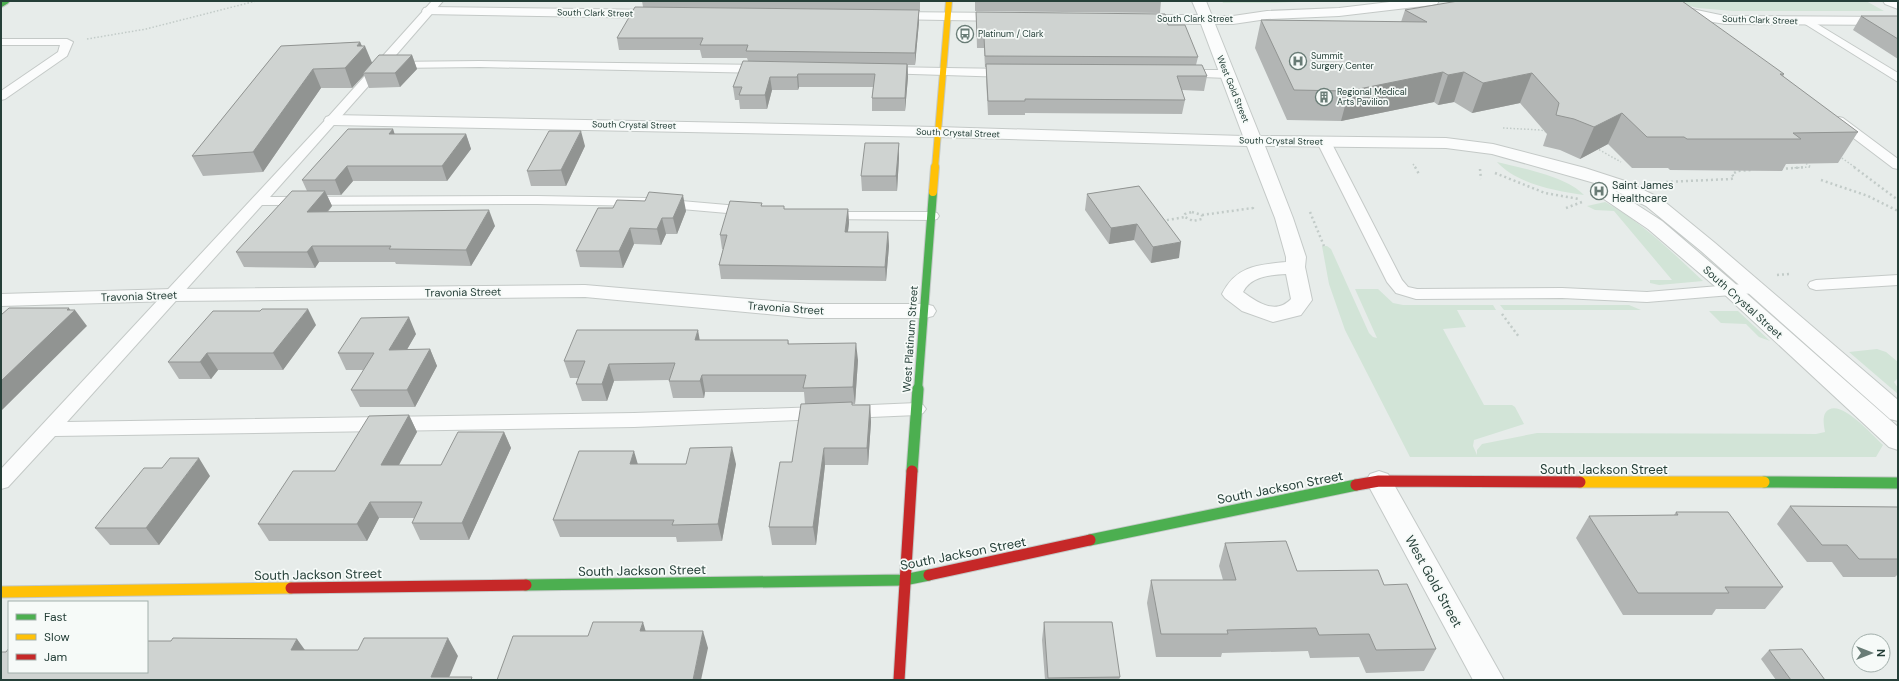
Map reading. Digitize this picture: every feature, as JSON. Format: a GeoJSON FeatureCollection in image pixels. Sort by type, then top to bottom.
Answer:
{"type":"FeatureCollection","features":[{"type":"Feature","properties":{"kind":"main road"},"geometry":{"type":"LineString","coordinates":[[1,4],[6,1]]}},
{"type":"Feature","properties":{"kind":"main road","name":"West Platinum Street"},"geometry":{"type":"LineString","coordinates":[[899,680],[904,580],[925,312],[937,132],[949,1]]}},
{"type":"Feature","properties":{"kind":"main road","name":"South Jackson Street"},"geometry":{"type":"LineString","coordinates":[[1,592],[904,580],[1256,505],[1379,481],[1898,483]]}},
{"type":"Feature","properties":{"kind":"street","name":"West Gold Street"},"geometry":{"type":"LineString","coordinates":[[1199,1],[1287,225],[1296,257],[1295,267]]}},
{"type":"Feature","properties":{"kind":"street","name":"South Clark Street"},"geometry":{"type":"LineString","coordinates":[[1128,19],[1233,20],[1267,15],[1339,12],[1432,1]]}},
{"type":"Feature","properties":{"kind":"street","name":"South Clark Street"},"geometry":{"type":"LineString","coordinates":[[1624,1],[1660,6],[1725,20],[1809,22],[1898,21]]}},
{"type":"Feature","properties":{"kind":"street"},"geometry":{"type":"LineString","coordinates":[[1890,1],[1898,5]]}},
{"type":"Feature","properties":{"kind":"street","name":"South Clark Street"},"geometry":{"type":"LineString","coordinates":[[433,6],[676,14]]}},
{"type":"Feature","properties":{"kind":"street"},"geometry":{"type":"LineString","coordinates":[[876,16],[1018,18]]}},
{"type":"Feature","properties":{"kind":"street","name":"South Crystal Street"},"geometry":{"type":"LineString","coordinates":[[332,120],[937,132],[1255,141],[1468,145],[1493,149],[1580,172],[1635,192],[1653,202],[1755,288],[1898,413]]}},
{"type":"Feature","properties":{"kind":"street","name":"South Crystal Street"},"geometry":{"type":"LineString","coordinates":[[1580,172],[1655,225],[1731,290],[1898,441]]}},
{"type":"Feature","properties":{"kind":"street","name":"Travonia Street"},"geometry":{"type":"LineString","coordinates":[[1,300],[172,295],[585,291],[808,311],[925,312]]}},
{"type":"Feature","properties":{"kind":"street","name":"West Gold Street"},"geometry":{"type":"LineString","coordinates":[[1379,481],[1489,680]]}},
{"type":"Feature","properties":{"kind":"lane"},"geometry":{"type":"LineString","coordinates":[[1,482],[259,201],[382,65],[433,6]]}},
{"type":"Feature","properties":{"kind":"lane"},"geometry":{"type":"LineString","coordinates":[[1702,16],[1705,24],[1717,32]]}},
{"type":"Feature","properties":{"kind":"lane"},"geometry":{"type":"LineString","coordinates":[[1809,22],[1898,78]]}},
{"type":"Feature","properties":{"kind":"lane"},"geometry":{"type":"LineString","coordinates":[[1,42],[67,42],[63,54],[1,96]]}},
{"type":"Feature","properties":{"kind":"lane"},"geometry":{"type":"LineString","coordinates":[[382,65],[480,64],[775,69]]}},
{"type":"Feature","properties":{"kind":"lane"},"geometry":{"type":"LineString","coordinates":[[871,71],[1022,73]]}},
{"type":"Feature","properties":{"kind":"lane"},"geometry":{"type":"LineString","coordinates":[[1172,74],[1227,74]]}},
{"type":"Feature","properties":{"kind":"lane"},"geometry":{"type":"LineString","coordinates":[[1830,114],[1898,165]]}},
{"type":"Feature","properties":{"kind":"lane"},"geometry":{"type":"LineString","coordinates":[[1324,142],[1395,282],[1402,290],[1416,294],[1562,293],[1647,297],[1755,288]]}},
{"type":"Feature","properties":{"kind":"lane"},"geometry":{"type":"LineString","coordinates":[[259,201],[639,202],[765,212]]}},
{"type":"Feature","properties":{"kind":"lane"},"geometry":{"type":"LineString","coordinates":[[812,216],[932,216]]}},
{"type":"Feature","properties":{"kind":"lane"},"geometry":{"type":"LineString","coordinates":[[1816,285],[1898,280]]}},
{"type":"Feature","properties":{"kind":"lane"},"geometry":{"type":"LineString","coordinates":[[50,429],[634,420],[917,409]]}},
{"type":"Feature","properties":{"kind":"path"},"geometry":{"type":"LineString","coordinates":[[67,42],[146,29],[256,1]]}},
{"type":"Feature","properties":{"kind":"path"},"geometry":{"type":"LineString","coordinates":[[1835,152],[1898,200]]}},
{"type":"Feature","properties":{"kind":"path"},"geometry":{"type":"LineString","coordinates":[[1779,169],[1811,167],[1799,158],[1806,158]]}},
{"type":"Feature","properties":{"kind":"path"},"geometry":{"type":"LineString","coordinates":[[1480,163],[1481,179]]}},
{"type":"Feature","properties":{"kind":"path"},"geometry":{"type":"LineString","coordinates":[[1413,164],[1419,174]]}},
{"type":"Feature","properties":{"kind":"path"},"geometry":{"type":"LineString","coordinates":[[1490,170],[1544,193],[1582,199]]}},
{"type":"Feature","properties":{"kind":"path"},"geometry":{"type":"LineString","coordinates":[[1663,182],[1731,179],[1734,178],[1732,174],[1738,171],[1758,170]]}},
{"type":"Feature","properties":{"kind":"path"},"geometry":{"type":"LineString","coordinates":[[1821,180],[1868,196],[1898,211]]}},
{"type":"Feature","properties":{"kind":"path"},"geometry":{"type":"LineString","coordinates":[[1566,208],[1588,200]]}},
{"type":"Feature","properties":{"kind":"path"},"geometry":{"type":"LineString","coordinates":[[1185,217],[1185,214],[1189,212],[1198,212],[1202,215],[1253,208],[1250,201]]}},
{"type":"Feature","properties":{"kind":"path"},"geometry":{"type":"LineString","coordinates":[[1156,222],[1185,217],[1197,221],[1202,219],[1202,215]]}},
{"type":"Feature","properties":{"kind":"path"},"geometry":{"type":"LineString","coordinates":[[1499,309],[1519,337]]}},
{"type":"Feature","properties":{"kind":"green space"},"geometry":{"type":"Polygon","coordinates":[[[1222,1],[1321,1],[1223,3],[1222,1]]]}},
{"type":"Feature","properties":{"kind":"green space"},"geometry":{"type":"Polygon","coordinates":[[[1668,1],[1866,1],[1884,11],[1733,11],[1698,8],[1668,1]]]}},
{"type":"Feature","properties":{"kind":"green space"},"geometry":{"type":"Polygon","coordinates":[[[1497,162],[1531,170],[1555,178],[1576,188],[1584,195],[1549,189],[1526,181],[1505,170],[1497,162]]]}},
{"type":"Feature","properties":{"kind":"green space"},"geometry":{"type":"Polygon","coordinates":[[[1605,202],[1644,228],[1703,281],[1659,285],[1650,283],[1650,280],[1672,280],[1614,211],[1595,210],[1587,206],[1605,202]]]}},
{"type":"Feature","properties":{"kind":"green space"},"geometry":{"type":"Polygon","coordinates":[[[1322,246],[1327,246],[1331,249],[1369,333],[1373,337],[1377,338],[1355,289],[1378,289],[1393,303],[1403,305],[1493,305],[1496,310],[1457,310],[1466,327],[1443,329],[1484,405],[1512,405],[1515,407],[1524,424],[1474,440],[1473,446],[1477,455],[1477,450],[1482,444],[1537,433],[1816,434],[1825,432],[1824,416],[1826,412],[1832,408],[1839,409],[1856,419],[1883,445],[1876,457],[1410,457],[1345,330],[1329,284],[1322,246]]]}},
{"type":"Feature","properties":{"kind":"green space"},"geometry":{"type":"Polygon","coordinates":[[[1500,305],[1629,305],[1641,310],[1504,310],[1500,305]]]}},
{"type":"Feature","properties":{"kind":"green space"},"geometry":{"type":"Polygon","coordinates":[[[1709,311],[1738,311],[1770,341],[1759,337],[1746,324],[1721,323],[1709,311]]]}},
{"type":"Feature","properties":{"kind":"green space"},"geometry":{"type":"Polygon","coordinates":[[[1877,349],[1886,352],[1898,362],[1898,378],[1894,382],[1898,388],[1898,394],[1849,352],[1877,349]]]}},
{"type":"Feature","properties":{"kind":"building"},"geometry":{"type":"Polygon","coordinates":[[[1458,1],[1682,1],[1784,74],[1780,74],[1858,132],[1793,133],[1801,139],[1687,139],[1684,137],[1647,137],[1622,113],[1594,127],[1574,119],[1556,115],[1559,103],[1532,73],[1483,83],[1464,72],[1448,75],[1443,72],[1349,91],[1294,90],[1261,20],[1427,22],[1405,10],[1458,1]]]}},
{"type":"Feature","properties":{"kind":"building"},"geometry":{"type":"Polygon","coordinates":[[[635,7],[919,10],[915,53],[746,51],[748,45],[700,45],[703,38],[617,38],[635,7]]]}},
{"type":"Feature","properties":{"kind":"building"},"geometry":{"type":"Polygon","coordinates":[[[976,12],[1165,14],[1168,25],[1185,25],[1198,57],[985,56],[984,37],[977,37],[976,12]]]}},
{"type":"Feature","properties":{"kind":"building"},"geometry":{"type":"Polygon","coordinates":[[[1861,16],[1898,16],[1898,39],[1861,16]]]}},
{"type":"Feature","properties":{"kind":"building"},"geometry":{"type":"Polygon","coordinates":[[[360,42],[357,46],[365,46],[345,68],[313,69],[253,152],[192,156],[281,46],[360,42]]]}},
{"type":"Feature","properties":{"kind":"building"},"geometry":{"type":"Polygon","coordinates":[[[379,55],[412,55],[395,73],[363,73],[379,55]]]}},
{"type":"Feature","properties":{"kind":"building"},"geometry":{"type":"Polygon","coordinates":[[[743,61],[907,64],[905,98],[872,98],[875,74],[798,74],[797,77],[770,77],[765,95],[739,95],[742,87],[733,87],[743,61]]]}},
{"type":"Feature","properties":{"kind":"building"},"geometry":{"type":"Polygon","coordinates":[[[986,64],[1202,65],[1207,76],[1177,76],[1185,100],[1025,99],[1025,101],[988,101],[986,64]]]}},
{"type":"Feature","properties":{"kind":"building"},"geometry":{"type":"Polygon","coordinates":[[[348,129],[393,129],[389,134],[466,134],[442,166],[347,166],[335,180],[302,180],[348,129]]]}},
{"type":"Feature","properties":{"kind":"building"},"geometry":{"type":"Polygon","coordinates":[[[549,131],[581,131],[561,170],[527,171],[549,131]]]}},
{"type":"Feature","properties":{"kind":"building"},"geometry":{"type":"Polygon","coordinates":[[[865,143],[899,143],[896,176],[861,176],[865,143]]]}},
{"type":"Feature","properties":{"kind":"building"},"geometry":{"type":"Polygon","coordinates":[[[1139,186],[1181,242],[1153,247],[1137,224],[1111,228],[1087,194],[1139,186]]]}},
{"type":"Feature","properties":{"kind":"building"},"geometry":{"type":"Polygon","coordinates":[[[292,191],[325,191],[307,212],[489,210],[466,250],[389,249],[391,246],[312,246],[307,252],[236,252],[292,191]]]}},
{"type":"Feature","properties":{"kind":"building"},"geometry":{"type":"Polygon","coordinates":[[[649,192],[683,195],[673,218],[662,218],[657,229],[630,228],[619,251],[576,251],[598,208],[613,208],[617,200],[645,201],[649,192]]]}},
{"type":"Feature","properties":{"kind":"building"},"geometry":{"type":"Polygon","coordinates":[[[730,201],[762,203],[761,206],[784,206],[784,209],[848,209],[845,232],[888,232],[885,267],[719,265],[727,235],[720,235],[730,201]]]}},
{"type":"Feature","properties":{"kind":"building"},"geometry":{"type":"Polygon","coordinates":[[[9,308],[69,308],[67,310],[75,310],[1,381],[1,315],[9,308]]]}},
{"type":"Feature","properties":{"kind":"building"},"geometry":{"type":"Polygon","coordinates":[[[262,309],[308,309],[273,353],[207,353],[200,362],[168,362],[213,311],[260,311],[262,309]]]}},
{"type":"Feature","properties":{"kind":"building"},"geometry":{"type":"Polygon","coordinates":[[[409,317],[389,350],[430,349],[407,390],[351,390],[374,353],[338,353],[361,318],[409,317]]]}},
{"type":"Feature","properties":{"kind":"building"},"geometry":{"type":"Polygon","coordinates":[[[577,330],[698,330],[695,340],[788,340],[788,344],[856,343],[853,387],[803,388],[806,375],[702,375],[700,381],[669,381],[675,363],[609,364],[602,384],[576,384],[585,361],[564,361],[577,330]]]}},
{"type":"Feature","properties":{"kind":"building"},"geometry":{"type":"Polygon","coordinates":[[[852,402],[852,405],[870,405],[867,448],[824,448],[813,527],[769,527],[780,462],[792,462],[801,404],[852,402]]]}},
{"type":"Feature","properties":{"kind":"building"},"geometry":{"type":"Polygon","coordinates":[[[409,415],[381,465],[441,465],[458,432],[504,432],[462,523],[412,523],[422,502],[370,502],[357,524],[258,524],[293,471],[335,471],[369,416],[409,415]]]}},
{"type":"Feature","properties":{"kind":"building"},"geometry":{"type":"Polygon","coordinates":[[[732,447],[718,524],[672,525],[674,520],[553,520],[579,451],[634,451],[630,464],[686,464],[690,448],[732,447]]]}},
{"type":"Feature","properties":{"kind":"building"},"geometry":{"type":"Polygon","coordinates":[[[170,458],[199,458],[146,528],[95,528],[144,468],[162,468],[170,458]]]}},
{"type":"Feature","properties":{"kind":"building"},"geometry":{"type":"Polygon","coordinates":[[[1790,506],[1898,507],[1898,559],[1859,559],[1847,545],[1822,545],[1790,506]]]}},
{"type":"Feature","properties":{"kind":"building"},"geometry":{"type":"Polygon","coordinates":[[[1676,512],[1728,512],[1783,587],[1725,587],[1729,593],[1638,593],[1589,516],[1678,515],[1676,512]]]}},
{"type":"Feature","properties":{"kind":"building"},"geometry":{"type":"Polygon","coordinates":[[[1286,541],[1297,571],[1378,570],[1384,585],[1407,584],[1436,649],[1376,650],[1369,634],[1319,635],[1316,628],[1227,630],[1228,634],[1161,634],[1151,580],[1236,580],[1225,543],[1286,541]]]}},
{"type":"Feature","properties":{"kind":"building"},"geometry":{"type":"Polygon","coordinates":[[[593,622],[643,622],[640,631],[703,631],[693,680],[497,680],[513,636],[588,636],[593,622]]]}},
{"type":"Feature","properties":{"kind":"building"},"geometry":{"type":"Polygon","coordinates":[[[1044,622],[1112,622],[1120,677],[1048,678],[1044,622]]]}},
{"type":"Feature","properties":{"kind":"building"},"geometry":{"type":"Polygon","coordinates":[[[173,638],[297,639],[291,650],[358,650],[364,638],[448,638],[431,677],[472,677],[471,680],[1,680],[1,652],[6,652],[8,649],[8,673],[148,673],[148,641],[171,641],[173,638]]]}},
{"type":"Feature","properties":{"kind":"building"},"geometry":{"type":"Polygon","coordinates":[[[1802,649],[1825,680],[1791,680],[1769,650],[1802,649]]]}},
{"type":"Feature","properties":{"kind":"traffic: fast"},"geometry":{"type":"LineString","coordinates":[[1,4],[6,1]]}},
{"type":"Feature","properties":{"kind":"traffic: fast"},"geometry":{"type":"LineString","coordinates":[[912,471],[933,192]]}},
{"type":"Feature","properties":{"kind":"traffic: fast"},"geometry":{"type":"LineString","coordinates":[[1764,482],[1898,483]]}},
{"type":"Feature","properties":{"kind":"traffic: fast"},"geometry":{"type":"LineString","coordinates":[[1090,540],[1356,485]]}},
{"type":"Feature","properties":{"kind":"traffic: fast"},"geometry":{"type":"LineString","coordinates":[[526,585],[904,580],[929,575]]}},
{"type":"Feature","properties":{"kind":"traffic: slow"},"geometry":{"type":"LineString","coordinates":[[933,192],[949,1]]}},
{"type":"Feature","properties":{"kind":"traffic: slow"},"geometry":{"type":"LineString","coordinates":[[1580,482],[1764,482]]}},
{"type":"Feature","properties":{"kind":"traffic: slow"},"geometry":{"type":"LineString","coordinates":[[1,592],[291,588]]}},
{"type":"Feature","properties":{"kind":"traffic: jam"},"geometry":{"type":"LineString","coordinates":[[899,680],[912,471]]}},
{"type":"Feature","properties":{"kind":"traffic: jam"},"geometry":{"type":"LineString","coordinates":[[1356,485],[1379,481],[1580,482]]}},
{"type":"Feature","properties":{"kind":"traffic: jam"},"geometry":{"type":"LineString","coordinates":[[929,575],[1090,540]]}},
{"type":"Feature","properties":{"kind":"traffic: jam"},"geometry":{"type":"LineString","coordinates":[[291,588],[526,585]]}},
{"type":"Feature","properties":{"kind":"place","name":"Platinum / Clark"},"geometry":{"type":"Point","coordinates":[965,34]}},
{"type":"Feature","properties":{"kind":"place","name":"Summit Surgery Center"},"geometry":{"type":"Point","coordinates":[1298,61]}},
{"type":"Feature","properties":{"kind":"place","name":"Regional Medical Arts Pavilion"},"geometry":{"type":"Point","coordinates":[1324,97]}},
{"type":"Feature","properties":{"kind":"place","name":"Saint James Healthcare"},"geometry":{"type":"Point","coordinates":[1599,191]}}]}
